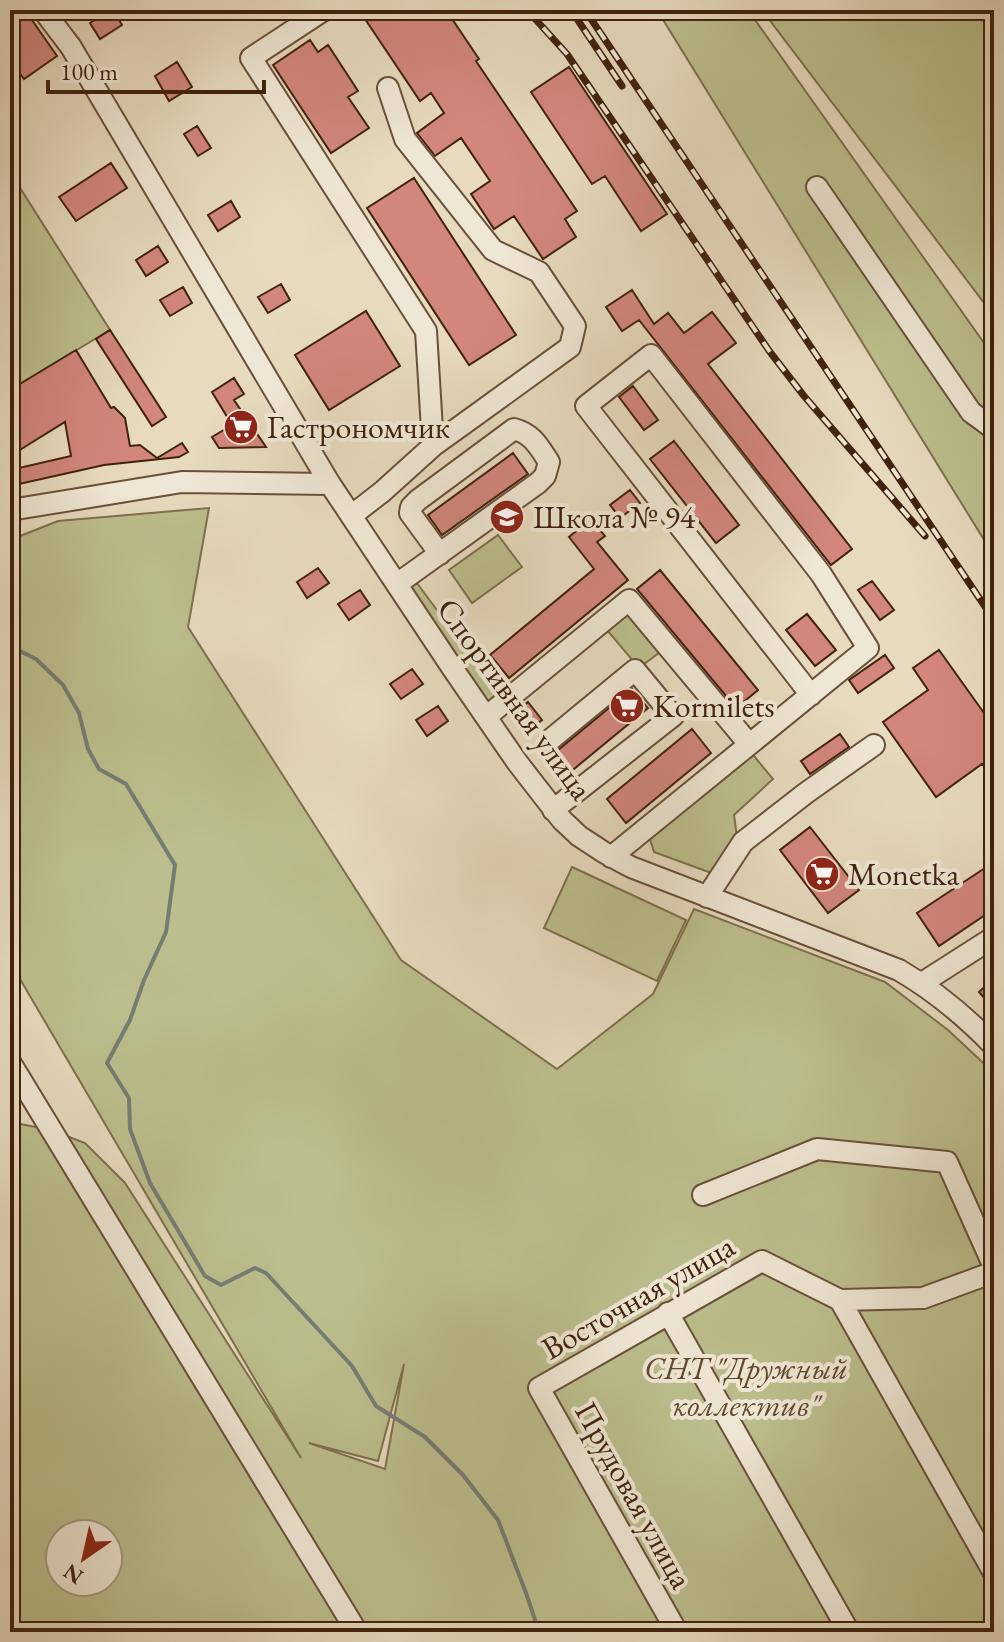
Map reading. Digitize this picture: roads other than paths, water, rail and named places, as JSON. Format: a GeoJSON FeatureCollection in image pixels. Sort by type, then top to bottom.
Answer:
{"type":"FeatureCollection","features":[{"type":"Feature","properties":{"kind":"street","name":"Спортивная улица"},"geometry":{"type":"LineString","coordinates":[[43,10],[71,47],[330,484],[486,717],[553,810],[579,836],[631,867],[899,970],[951,1005],[994,1046]]}},
{"type":"Feature","properties":{"kind":"street"},"geometry":{"type":"LineString","coordinates":[[324,10],[251,58],[426,331],[433,446]]}},
{"type":"Feature","properties":{"kind":"street"},"geometry":{"type":"LineString","coordinates":[[351,516],[433,446],[570,347],[575,326],[539,272],[493,250],[415,152],[405,139],[388,88]]}},
{"type":"Feature","properties":{"kind":"street"},"geometry":{"type":"LineString","coordinates":[[817,187],[971,412],[994,429]]}},
{"type":"Feature","properties":{"kind":"street"},"geometry":{"type":"LineString","coordinates":[[611,857],[749,744],[811,695],[868,648],[821,574],[651,355],[586,406],[811,695]]}},
{"type":"Feature","properties":{"kind":"street"},"geometry":{"type":"LineString","coordinates":[[397,584],[440,554],[545,476],[549,462],[533,438],[514,429],[411,507],[410,513],[440,554]]}},
{"type":"Feature","properties":{"kind":"street"},"geometry":{"type":"LineString","coordinates":[[10,510],[182,482],[330,484]]}},
{"type":"Feature","properties":{"kind":"street"},"geometry":{"type":"LineString","coordinates":[[486,717],[629,600],[749,744]]}},
{"type":"Feature","properties":{"kind":"street"},"geometry":{"type":"LineString","coordinates":[[550,740],[635,670],[673,716],[553,810]]}},
{"type":"Feature","properties":{"kind":"street"},"geometry":{"type":"LineString","coordinates":[[707,897],[743,842],[874,745]]}},
{"type":"Feature","properties":{"kind":"street"},"geometry":{"type":"LineString","coordinates":[[922,983],[992,941]]}},
{"type":"Feature","properties":{"kind":"street"},"geometry":{"type":"LineString","coordinates":[[10,1062],[357,1632]]}},
{"type":"Feature","properties":{"kind":"street","name":"Восточная улица"},"geometry":{"type":"LineString","coordinates":[[539,1388],[762,1261],[840,1300],[923,1298],[994,1270],[947,1162],[817,1149],[703,1195]]}},
{"type":"Feature","properties":{"kind":"street"},"geometry":{"type":"LineString","coordinates":[[840,1300],[994,1573]]}},
{"type":"Feature","properties":{"kind":"street"},"geometry":{"type":"LineString","coordinates":[[668,1313],[849,1632]]}},
{"type":"Feature","properties":{"kind":"street","name":"Прудовая улица"},"geometry":{"type":"LineString","coordinates":[[539,1388],[677,1632]]}},
{"type":"Feature","properties":{"kind":"waterway"},"geometry":{"type":"LineString","coordinates":[[10,646],[36,659],[63,685],[79,713],[88,749],[99,769],[126,784],[175,865],[166,932],[130,1020],[107,1063],[129,1098],[130,1129],[150,1183],[205,1276],[221,1285],[255,1268],[266,1273],[352,1366],[376,1406],[425,1437],[463,1475],[498,1520],[539,1632]]}},
{"type":"Feature","properties":{"kind":"railway"},"geometry":{"type":"LineString","coordinates":[[527,10],[567,54],[770,352],[925,536]]}},
{"type":"Feature","properties":{"kind":"railway"},"geometry":{"type":"LineString","coordinates":[[571,10],[622,86]]}},
{"type":"Feature","properties":{"kind":"railway"},"geometry":{"type":"LineString","coordinates":[[585,10],[994,620]]}},
{"type":"Feature","properties":{"kind":"place","name":"Гастрономчик"},"geometry":{"type":"Point","coordinates":[241,427]}},
{"type":"Feature","properties":{"kind":"place","name":"Школа № 94"},"geometry":{"type":"Point","coordinates":[507,517]}},
{"type":"Feature","properties":{"kind":"place","name":"Kormilets"},"geometry":{"type":"Point","coordinates":[627,706]}},
{"type":"Feature","properties":{"kind":"place","name":"Monetka"},"geometry":{"type":"Point","coordinates":[822,874]}},
{"type":"Feature","properties":{"kind":"park label","name":"СНТ \"Дружный коллектив\""},"geometry":{"type":"Point","coordinates":[746,1386]}}]}
